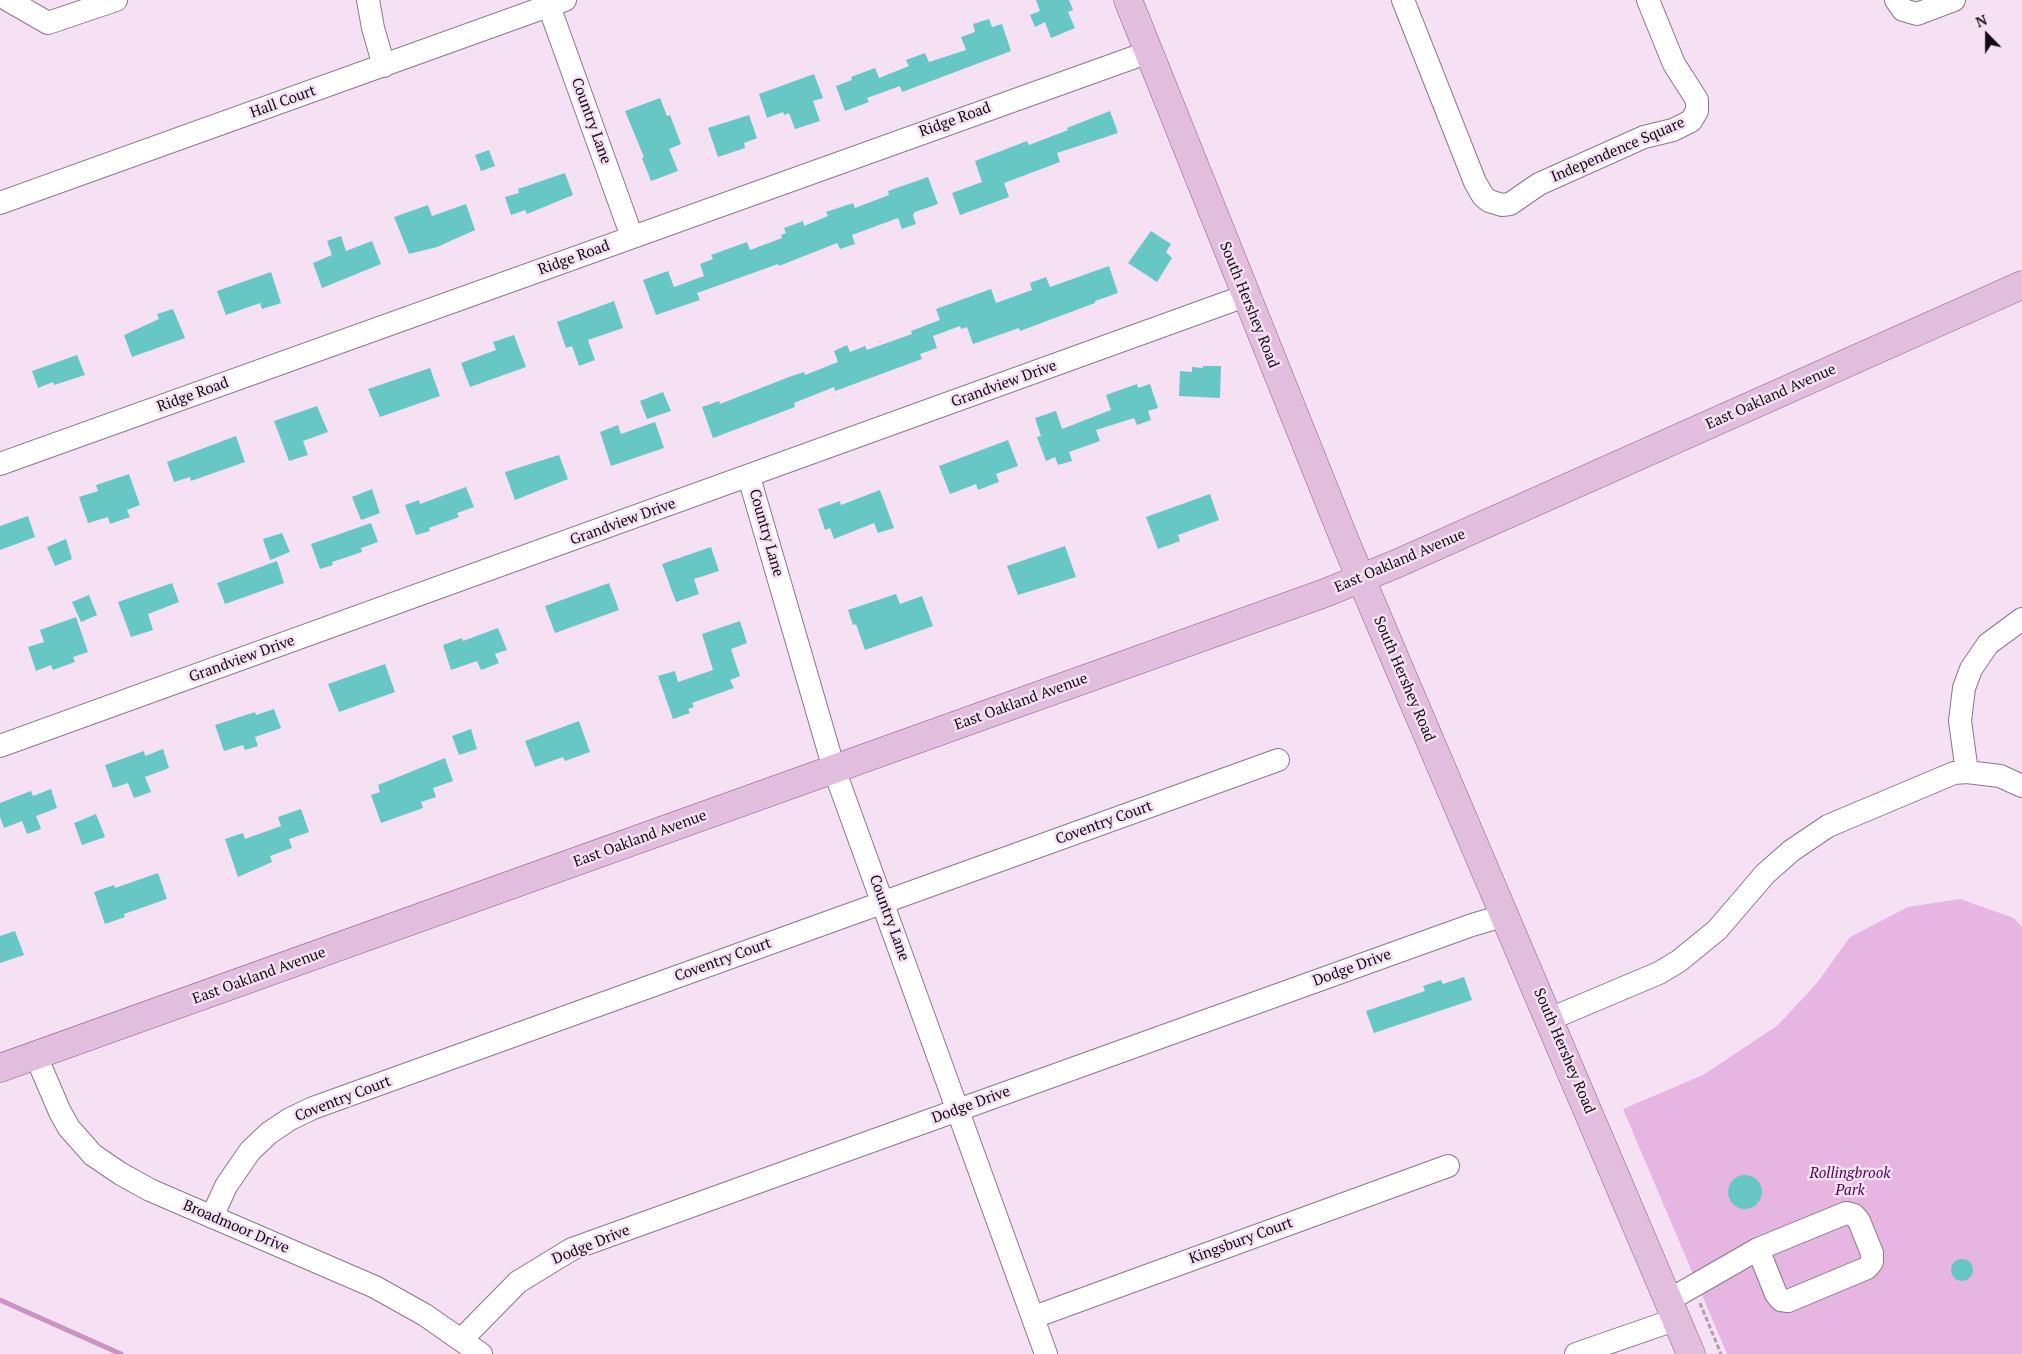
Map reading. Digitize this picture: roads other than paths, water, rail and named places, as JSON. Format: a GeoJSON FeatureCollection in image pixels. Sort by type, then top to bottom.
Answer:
{"type":"FeatureCollection","features":[{"type":"Feature","properties":{"kind":"main road","name":"South Hershey Road"},"geometry":{"type":"LineString","coordinates":[[1128,0],[1361,578],[1692,1354]]}},
{"type":"Feature","properties":{"kind":"main road","name":"East Oakland Avenue"},"geometry":{"type":"LineString","coordinates":[[0,1068],[1361,578],[2022,285]]}},
{"type":"Feature","properties":{"kind":"street"},"geometry":{"type":"LineString","coordinates":[[8,0],[48,23],[116,0]]}},
{"type":"Feature","properties":{"kind":"street"},"geometry":{"type":"LineString","coordinates":[[368,0],[373,28],[384,66]]}},
{"type":"Feature","properties":{"kind":"street","name":"Independence Square"},"geometry":{"type":"LineString","coordinates":[[1404,0],[1475,182],[1483,196],[1489,201],[1502,205],[1510,204],[1539,184],[1635,141],[1672,130],[1690,120],[1697,111],[1696,100],[1674,64],[1648,0]]}},
{"type":"Feature","properties":{"kind":"street"},"geometry":{"type":"LineString","coordinates":[[1902,6],[1917,14],[1954,0]]}},
{"type":"Feature","properties":{"kind":"street","name":"Hall Court"},"geometry":{"type":"LineString","coordinates":[[0,203],[557,3]]}},
{"type":"Feature","properties":{"kind":"street","name":"Country Lane"},"geometry":{"type":"LineString","coordinates":[[557,3],[632,237]]}},
{"type":"Feature","properties":{"kind":"street","name":"Ridge Road"},"geometry":{"type":"LineString","coordinates":[[0,464],[1149,52]]}},
{"type":"Feature","properties":{"kind":"street","name":"Grandview Drive"},"geometry":{"type":"LineString","coordinates":[[0,746],[1246,296]]}},
{"type":"Feature","properties":{"kind":"street","name":"Country Lane"},"geometry":{"type":"LineString","coordinates":[[749,477],[834,769],[959,1109],[1046,1354]]}},
{"type":"Feature","properties":{"kind":"street"},"geometry":{"type":"LineString","coordinates":[[1967,772],[1960,721],[1964,688],[1971,669],[1988,644],[2022,620]]}},
{"type":"Feature","properties":{"kind":"street","name":"Coventry Court"},"geometry":{"type":"LineString","coordinates":[[212,1217],[229,1180],[250,1151],[290,1119],[313,1108],[1278,760]]}},
{"type":"Feature","properties":{"kind":"street"},"geometry":{"type":"LineString","coordinates":[[1550,1019],[1658,973],[1679,961],[1717,930],[1765,874],[1791,851],[1821,830],[1941,778],[1967,772],[2000,776],[2022,786]]}},
{"type":"Feature","properties":{"kind":"street","name":"Dodge Drive"},"geometry":{"type":"LineString","coordinates":[[462,1339],[518,1282],[541,1266],[572,1249],[1472,925],[1506,915]]}},
{"type":"Feature","properties":{"kind":"street","name":"Broadmoor Drive"},"geometry":{"type":"LineString","coordinates":[[36,1056],[60,1112],[81,1142],[94,1155],[120,1174],[212,1217],[375,1287],[462,1339],[481,1354]]}},
{"type":"Feature","properties":{"kind":"street","name":"Kingsbury Court"},"geometry":{"type":"LineString","coordinates":[[1034,1317],[1448,1166]]}},
{"type":"Feature","properties":{"kind":"street"},"geometry":{"type":"LineString","coordinates":[[1576,1354],[1673,1310],[1693,1286],[1758,1249],[1846,1213],[1854,1214],[1859,1221],[1872,1253],[1872,1262],[1867,1268],[1788,1300],[1781,1300],[1776,1294],[1758,1249]]}},
{"type":"Feature","properties":{"kind":"waterway"},"geometry":{"type":"LineString","coordinates":[[0,1300],[121,1354]]}},
{"type":"Feature","properties":{"kind":"park label","name":"Rollingbrook Park"},"geometry":{"type":"Point","coordinates":[1850,1182]}}]}
